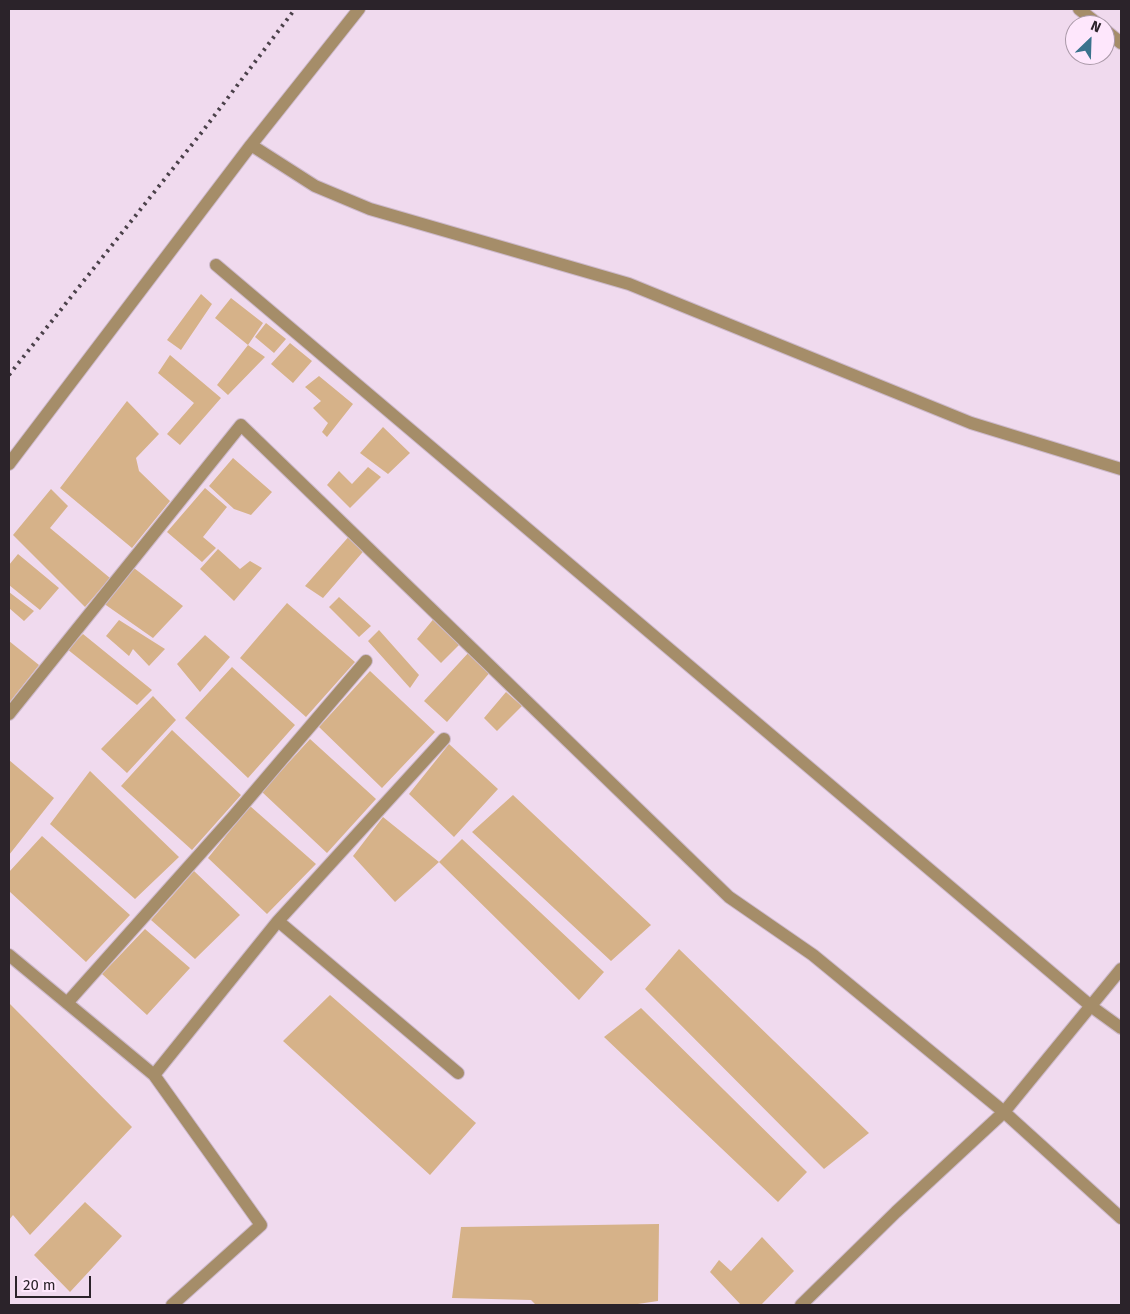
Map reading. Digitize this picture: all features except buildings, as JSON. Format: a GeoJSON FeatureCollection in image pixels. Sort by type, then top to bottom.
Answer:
{"type":"FeatureCollection","features":[{"type":"Feature","properties":{"kind":"street"},"geometry":{"type":"LineString","coordinates":[[9,464],[251,145],[359,9]]}},
{"type":"Feature","properties":{"kind":"street"},"geometry":{"type":"LineString","coordinates":[[251,145],[315,186],[370,209],[629,284],[971,423],[1121,469]]}},
{"type":"Feature","properties":{"kind":"street"},"geometry":{"type":"LineString","coordinates":[[216,265],[1092,1007],[1121,1028]]}},
{"type":"Feature","properties":{"kind":"street"},"geometry":{"type":"LineString","coordinates":[[9,714],[241,425],[729,897],[813,955],[1004,1112],[1121,1218]]}},
{"type":"Feature","properties":{"kind":"street"},"geometry":{"type":"LineString","coordinates":[[67,1003],[232,818],[366,661]]}},
{"type":"Feature","properties":{"kind":"street"},"geometry":{"type":"LineString","coordinates":[[154,1075],[278,921],[444,739]]}},
{"type":"Feature","properties":{"kind":"street"},"geometry":{"type":"LineString","coordinates":[[278,921],[458,1073]]}},
{"type":"Feature","properties":{"kind":"street"},"geometry":{"type":"LineString","coordinates":[[9,954],[154,1075],[261,1225],[172,1305]]}},
{"type":"Feature","properties":{"kind":"street"},"geometry":{"type":"LineString","coordinates":[[802,1305],[896,1212],[1004,1112],[1092,1007],[1121,969]]}},
{"type":"Feature","properties":{"kind":"railway"},"geometry":{"type":"LineString","coordinates":[[9,375],[202,132],[295,9]]}}]}
